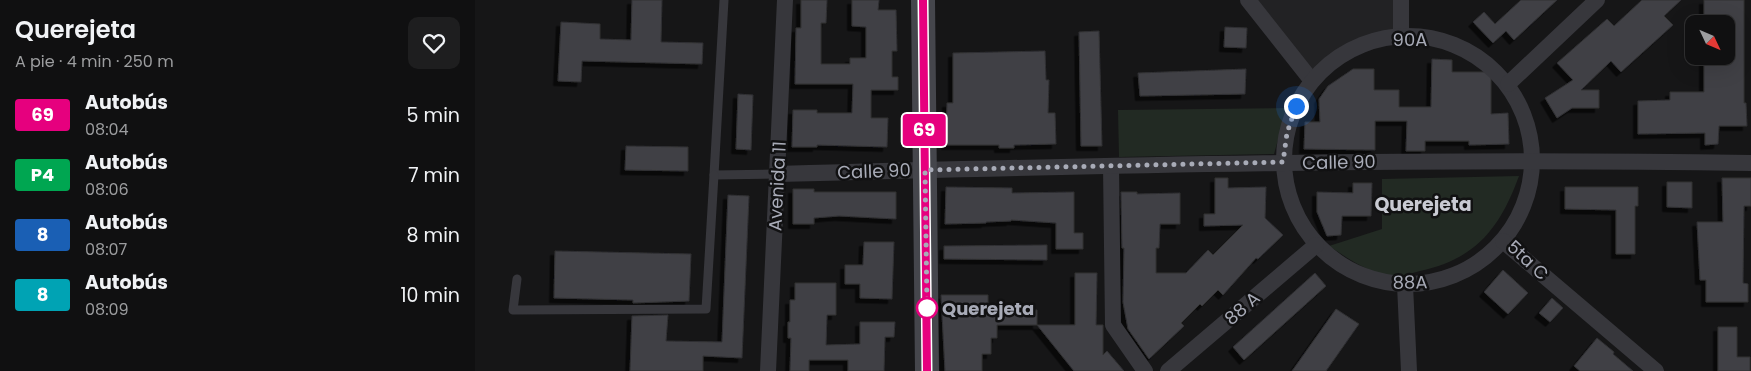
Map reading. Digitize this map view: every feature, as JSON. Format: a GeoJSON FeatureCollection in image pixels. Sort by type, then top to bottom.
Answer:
{"type":"FeatureCollection","features":[{"type":"Feature","properties":{"kind":"main road"},"geometry":{"type":"LineString","coordinates":[[923,0],[927,371]]}},
{"type":"Feature","properties":{"kind":"street","name":"Avenida 11"},"geometry":{"type":"LineString","coordinates":[[768,371],[785,0]]}},
{"type":"Feature","properties":{"kind":"street"},"geometry":{"type":"LineString","coordinates":[[1249,0],[1312,81]]}},
{"type":"Feature","properties":{"kind":"street"},"geometry":{"type":"LineString","coordinates":[[1401,0],[1401,36]]}},
{"type":"Feature","properties":{"kind":"street"},"geometry":{"type":"LineString","coordinates":[[1507,84],[1597,0]]}},
{"type":"Feature","properties":{"kind":"street","name":"90A"},"geometry":{"type":"LineString","coordinates":[[1283,162],[1287,133],[1296,106],[1312,81],[1337,58],[1368,42],[1401,36],[1441,40],[1478,56],[1507,84]]}},
{"type":"Feature","properties":{"kind":"street","name":"5ta C"},"geometry":{"type":"LineString","coordinates":[[1507,84],[1527,119],[1533,159],[1530,189],[1519,217],[1503,241],[1656,371]]}},
{"type":"Feature","properties":{"kind":"street","name":"Calle 90"},"geometry":{"type":"LineString","coordinates":[[777,174],[1283,162],[1533,159],[1751,163]]}},
{"type":"Feature","properties":{"kind":"street","name":"88A"},"geometry":{"type":"LineString","coordinates":[[1283,162],[1287,192],[1298,220],[1316,245],[1341,266],[1372,280],[1405,285],[1441,281],[1475,266],[1503,241]]}},
{"type":"Feature","properties":{"kind":"street"},"geometry":{"type":"LineString","coordinates":[[1111,166],[1113,326],[1145,371]]}},
{"type":"Feature","properties":{"kind":"street","name":"88 A"},"geometry":{"type":"LineString","coordinates":[[1168,371],[1316,245]]}},
{"type":"Feature","properties":{"kind":"street"},"geometry":{"type":"LineString","coordinates":[[1405,285],[1409,371]]}},
{"type":"Feature","properties":{"kind":"lane"},"geometry":{"type":"LineString","coordinates":[[517,279],[513,310],[705,309],[725,0]]}},
{"type":"Feature","properties":{"kind":"lane"},"geometry":{"type":"LineString","coordinates":[[714,175],[777,174]]}},
{"type":"Feature","properties":{"kind":"shaded area"},"geometry":{"type":"Polygon","coordinates":[[[1248,0],[1401,0],[1401,36],[1368,42],[1337,58],[1312,81],[1248,0]]]}},
{"type":"Feature","properties":{"kind":"shaded area"},"geometry":{"type":"Polygon","coordinates":[[[1287,108],[1274,154],[1119,157],[1118,110],[1287,108]]]}},
{"type":"Feature","properties":{"kind":"shaded area"},"geometry":{"type":"Polygon","coordinates":[[[1519,176],[1512,195],[1494,226],[1471,249],[1440,266],[1405,275],[1390,276],[1366,268],[1329,246],[1382,229],[1382,179],[1519,176]]]}},
{"type":"Feature","properties":{"kind":"building"},"geometry":{"type":"Polygon","coordinates":[[[632,0],[662,0],[661,42],[703,43],[702,64],[582,61],[581,82],[558,81],[561,22],[600,24],[600,39],[631,40],[632,0]]]}},
{"type":"Feature","properties":{"kind":"building"},"geometry":{"type":"Polygon","coordinates":[[[801,0],[827,0],[826,23],[821,23],[821,64],[850,64],[850,58],[866,58],[866,27],[852,26],[852,0],[879,0],[878,10],[896,10],[897,51],[892,51],[892,77],[898,77],[898,90],[871,90],[871,118],[888,118],[887,147],[817,145],[817,147],[792,147],[793,110],[817,110],[817,113],[852,113],[853,84],[795,84],[796,28],[801,28],[801,0]]]}},
{"type":"Feature","properties":{"kind":"building"},"geometry":{"type":"Polygon","coordinates":[[[1521,0],[1557,0],[1514,40],[1506,31],[1493,43],[1473,22],[1484,12],[1495,24],[1521,0]]]}},
{"type":"Feature","properties":{"kind":"building"},"geometry":{"type":"Polygon","coordinates":[[[1642,0],[1681,0],[1664,16],[1673,25],[1621,72],[1611,61],[1581,90],[1599,90],[1599,108],[1572,108],[1557,118],[1545,98],[1573,80],[1557,63],[1607,19],[1614,26],[1642,0]]]}},
{"type":"Feature","properties":{"kind":"building"},"geometry":{"type":"Polygon","coordinates":[[[1704,0],[1744,0],[1744,103],[1746,103],[1747,126],[1719,126],[1718,144],[1705,145],[1705,133],[1638,134],[1638,101],[1670,100],[1670,92],[1704,92],[1704,65],[1735,65],[1735,15],[1704,15],[1704,0]]]}},
{"type":"Feature","properties":{"kind":"building"},"geometry":{"type":"Polygon","coordinates":[[[1225,27],[1247,28],[1246,48],[1224,47],[1225,27]]]}},
{"type":"Feature","properties":{"kind":"building"},"geometry":{"type":"Polygon","coordinates":[[[1099,31],[1102,146],[1081,146],[1079,32],[1099,31]]]}},
{"type":"Feature","properties":{"kind":"building"},"geometry":{"type":"Polygon","coordinates":[[[1045,51],[1046,80],[1049,80],[1048,113],[1055,113],[1056,144],[1014,145],[1014,148],[999,148],[999,145],[946,145],[947,103],[953,103],[953,53],[1045,51]]]}},
{"type":"Feature","properties":{"kind":"building"},"geometry":{"type":"Polygon","coordinates":[[[1432,59],[1452,60],[1452,72],[1491,72],[1491,114],[1508,113],[1509,144],[1469,145],[1469,141],[1425,141],[1425,151],[1406,151],[1407,121],[1375,121],[1375,150],[1304,149],[1305,122],[1320,122],[1319,99],[1328,86],[1353,69],[1374,69],[1374,90],[1399,90],[1399,107],[1431,107],[1432,59]]]}},
{"type":"Feature","properties":{"kind":"building"},"geometry":{"type":"Polygon","coordinates":[[[1246,69],[1245,94],[1140,96],[1138,73],[1246,69]]]}},
{"type":"Feature","properties":{"kind":"building"},"geometry":{"type":"Polygon","coordinates":[[[738,94],[753,95],[751,150],[736,149],[738,94]]]}},
{"type":"Feature","properties":{"kind":"building"},"geometry":{"type":"Polygon","coordinates":[[[626,146],[688,147],[688,171],[625,170],[626,146]]]}},
{"type":"Feature","properties":{"kind":"building"},"geometry":{"type":"Polygon","coordinates":[[[1215,178],[1228,178],[1228,188],[1266,187],[1265,218],[1283,235],[1258,259],[1256,258],[1223,295],[1218,290],[1202,306],[1200,304],[1181,323],[1184,326],[1149,359],[1128,329],[1123,302],[1124,248],[1122,248],[1121,192],[1137,192],[1137,194],[1180,193],[1180,224],[1160,224],[1159,248],[1156,248],[1156,273],[1186,273],[1208,250],[1213,255],[1243,225],[1204,226],[1204,214],[1215,214],[1215,178]]]}},
{"type":"Feature","properties":{"kind":"building"},"geometry":{"type":"Polygon","coordinates":[[[1722,178],[1751,178],[1751,206],[1744,206],[1743,283],[1748,284],[1748,302],[1706,302],[1706,280],[1700,280],[1697,222],[1723,222],[1722,178]]]}},
{"type":"Feature","properties":{"kind":"building"},"geometry":{"type":"Polygon","coordinates":[[[1667,182],[1692,182],[1692,208],[1667,207],[1667,182]]]}},
{"type":"Feature","properties":{"kind":"building"},"geometry":{"type":"Polygon","coordinates":[[[1353,183],[1372,183],[1371,216],[1342,216],[1341,235],[1327,236],[1317,212],[1317,192],[1353,193],[1353,183]]]}},
{"type":"Feature","properties":{"kind":"building"},"geometry":{"type":"Polygon","coordinates":[[[946,187],[1012,188],[1012,193],[1074,192],[1074,233],[1083,233],[1083,249],[1056,249],[1056,223],[1011,220],[945,224],[946,187]]]}},
{"type":"Feature","properties":{"kind":"building"},"geometry":{"type":"Polygon","coordinates":[[[1565,187],[1638,187],[1638,206],[1635,206],[1635,254],[1616,254],[1616,210],[1565,209],[1565,187]]]}},
{"type":"Feature","properties":{"kind":"building"},"geometry":{"type":"Polygon","coordinates":[[[793,189],[814,189],[814,192],[896,192],[896,219],[839,216],[814,218],[814,224],[793,224],[793,189]]]}},
{"type":"Feature","properties":{"kind":"building"},"geometry":{"type":"Polygon","coordinates":[[[728,195],[749,196],[742,358],[703,356],[703,371],[630,371],[632,316],[668,315],[666,341],[722,342],[728,195]]]}},
{"type":"Feature","properties":{"kind":"building"},"geometry":{"type":"Polygon","coordinates":[[[864,242],[894,242],[892,299],[860,298],[860,284],[845,284],[845,265],[863,265],[864,242]]]}},
{"type":"Feature","properties":{"kind":"building"},"geometry":{"type":"Polygon","coordinates":[[[1047,245],[1047,260],[944,259],[944,246],[1047,245]]]}},
{"type":"Feature","properties":{"kind":"building"},"geometry":{"type":"Polygon","coordinates":[[[555,251],[691,254],[689,301],[633,303],[633,300],[554,298],[555,251]]]}},
{"type":"Feature","properties":{"kind":"building"},"geometry":{"type":"Polygon","coordinates":[[[1503,270],[1528,293],[1508,314],[1484,292],[1503,270]]]}},
{"type":"Feature","properties":{"kind":"building"},"geometry":{"type":"Polygon","coordinates":[[[1075,273],[1097,273],[1096,325],[1103,325],[1103,355],[1107,351],[1124,371],[1074,371],[1037,325],[1075,325],[1075,273]]]}},
{"type":"Feature","properties":{"kind":"building"},"geometry":{"type":"Polygon","coordinates":[[[1315,273],[1326,286],[1244,360],[1233,347],[1315,273]]]}},
{"type":"Feature","properties":{"kind":"building"},"geometry":{"type":"Polygon","coordinates":[[[795,283],[836,283],[836,315],[827,315],[826,345],[860,344],[860,322],[895,322],[894,337],[885,337],[884,371],[848,371],[848,360],[809,360],[809,371],[790,371],[791,338],[788,338],[788,322],[790,322],[790,300],[795,300],[795,283]]]}},
{"type":"Feature","properties":{"kind":"building"},"geometry":{"type":"Polygon","coordinates":[[[941,295],[988,295],[988,310],[1037,310],[1037,325],[997,325],[997,338],[991,338],[991,354],[982,354],[982,371],[945,371],[941,295]]]}},
{"type":"Feature","properties":{"kind":"building"},"geometry":{"type":"Polygon","coordinates":[[[1552,298],[1563,308],[1550,322],[1539,313],[1552,298]]]}},
{"type":"Feature","properties":{"kind":"building"},"geometry":{"type":"Polygon","coordinates":[[[1336,309],[1359,324],[1326,371],[1292,371],[1336,309]]]}},
{"type":"Feature","properties":{"kind":"building"},"geometry":{"type":"Polygon","coordinates":[[[1718,327],[1737,327],[1737,357],[1750,357],[1750,371],[1718,371],[1718,327]]]}},
{"type":"Feature","properties":{"kind":"building"},"geometry":{"type":"Polygon","coordinates":[[[1597,338],[1633,371],[1580,371],[1574,366],[1597,338]]]}},
{"type":"Feature","properties":{"kind":"bus line","name":"69"},"geometry":{"type":"LineString","coordinates":[[923,0],[927,371]]}},
{"type":"Feature","properties":{"kind":"place","name":"Querejeta"},"geometry":{"type":"Point","coordinates":[927,308]}},
{"type":"Feature","properties":{"kind":"district","name":"Querejeta"},"geometry":{"type":"Point","coordinates":[1423,204]}},
{"type":"Feature","properties":{"kind":"route"},"geometry":{"type":"LineString","coordinates":[[927,308],[925,170],[1283,162],[1287,133],[1296,106]]}}]}
